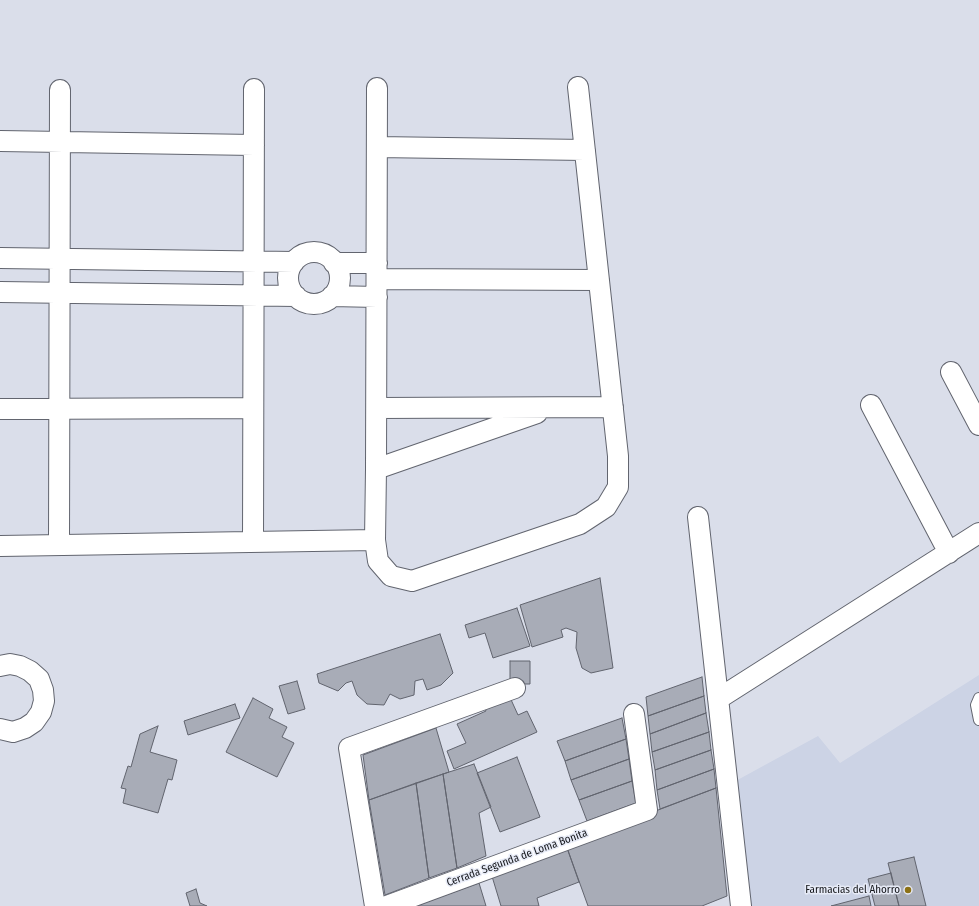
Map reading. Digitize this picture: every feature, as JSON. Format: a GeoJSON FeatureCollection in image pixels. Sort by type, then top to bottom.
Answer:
{"type":"FeatureCollection","features":[{"type":"Feature","properties":{"kind":"street"},"geometry":{"type":"LineString","coordinates":[[377,88],[377,408],[375,540],[378,561],[390,576],[412,581],[580,524],[606,508],[618,487],[618,456],[578,87]]}},
{"type":"Feature","properties":{"kind":"street"},"geometry":{"type":"LineString","coordinates":[[253,542],[254,89]]}},
{"type":"Feature","properties":{"kind":"street"},"geometry":{"type":"LineString","coordinates":[[59,545],[60,90]]}},
{"type":"Feature","properties":{"kind":"street"},"geometry":{"type":"LineString","coordinates":[[0,141],[254,145]]}},
{"type":"Feature","properties":{"kind":"street"},"geometry":{"type":"LineString","coordinates":[[377,147],[585,150]]}},
{"type":"Feature","properties":{"kind":"street"},"geometry":{"type":"LineString","coordinates":[[314,252],[323,254],[334,263],[340,274],[340,283],[336,292],[332,296],[323,303],[314,304],[306,303],[296,296],[290,286],[288,278],[294,262],[299,257],[314,252]]}},
{"type":"Feature","properties":{"kind":"street"},"geometry":{"type":"LineString","coordinates":[[0,258],[294,262]]}},
{"type":"Feature","properties":{"kind":"street"},"geometry":{"type":"LineString","coordinates":[[334,263],[377,280]]}},
{"type":"Feature","properties":{"kind":"street"},"geometry":{"type":"LineString","coordinates":[[332,296],[377,280],[599,280]]}},
{"type":"Feature","properties":{"kind":"street"},"geometry":{"type":"LineString","coordinates":[[0,292],[296,296]]}},
{"type":"Feature","properties":{"kind":"street"},"geometry":{"type":"LineString","coordinates":[[951,372],[979,425]]}},
{"type":"Feature","properties":{"kind":"street"},"geometry":{"type":"LineString","coordinates":[[871,405],[948,553]]}},
{"type":"Feature","properties":{"kind":"street"},"geometry":{"type":"LineString","coordinates":[[377,408],[613,407]]}},
{"type":"Feature","properties":{"kind":"street"},"geometry":{"type":"LineString","coordinates":[[0,409],[253,408]]}},
{"type":"Feature","properties":{"kind":"street"},"geometry":{"type":"LineString","coordinates":[[376,469],[552,408]]}},
{"type":"Feature","properties":{"kind":"street"},"geometry":{"type":"LineString","coordinates":[[698,517],[740,906]]}},
{"type":"Feature","properties":{"kind":"street"},"geometry":{"type":"LineString","coordinates":[[718,699],[979,533]]}},
{"type":"Feature","properties":{"kind":"street"},"geometry":{"type":"LineString","coordinates":[[0,546],[375,540]]}},
{"type":"Feature","properties":{"kind":"street"},"geometry":{"type":"LineString","coordinates":[[0,729],[13,732],[25,728],[34,722],[41,712],[44,701],[43,690],[38,679],[30,671],[20,666],[3,663]]}},
{"type":"Feature","properties":{"kind":"street"},"geometry":{"type":"LineString","coordinates":[[375,906],[349,748],[516,688]]}},
{"type":"Feature","properties":{"kind":"street","name":"Cerrada Segunda de Loma Bonita"},"geometry":{"type":"LineString","coordinates":[[387,906],[647,810],[634,714]]}},
{"type":"Feature","properties":{"kind":"lane"},"geometry":{"type":"LineString","coordinates":[[979,698],[976,705],[979,720]]}},
{"type":"Feature","properties":{"kind":"shaded area"},"geometry":{"type":"Polygon","coordinates":[[[979,675],[979,906],[747,906],[732,783],[818,736],[840,763],[979,675]]]}},
{"type":"Feature","properties":{"kind":"building"},"geometry":{"type":"Polygon","coordinates":[[[600,578],[613,668],[591,673],[582,668],[576,648],[577,632],[566,628],[561,630],[563,637],[532,647],[520,605],[600,578]]]}},
{"type":"Feature","properties":{"kind":"building"},"geometry":{"type":"Polygon","coordinates":[[[517,608],[530,646],[493,658],[485,633],[469,638],[465,625],[517,608]]]}},
{"type":"Feature","properties":{"kind":"building"},"geometry":{"type":"Polygon","coordinates":[[[440,634],[453,673],[441,685],[427,690],[423,679],[415,681],[414,695],[400,699],[390,694],[384,705],[367,704],[357,695],[352,681],[346,683],[338,691],[319,683],[317,674],[440,634]]]}},
{"type":"Feature","properties":{"kind":"building"},"geometry":{"type":"Polygon","coordinates":[[[510,661],[530,661],[530,684],[510,684],[510,661]]]}},
{"type":"Feature","properties":{"kind":"building"},"geometry":{"type":"Polygon","coordinates":[[[702,677],[704,696],[648,716],[646,697],[702,677]]]}},
{"type":"Feature","properties":{"kind":"building"},"geometry":{"type":"Polygon","coordinates":[[[297,681],[305,709],[288,714],[279,686],[297,681]]]}},
{"type":"Feature","properties":{"kind":"building"},"geometry":{"type":"Polygon","coordinates":[[[508,693],[518,715],[527,711],[537,732],[454,769],[447,751],[466,743],[457,724],[486,711],[483,704],[508,693]]]}},
{"type":"Feature","properties":{"kind":"building"},"geometry":{"type":"Polygon","coordinates":[[[704,696],[706,713],[650,734],[648,716],[704,696]]]}},
{"type":"Feature","properties":{"kind":"building"},"geometry":{"type":"Polygon","coordinates":[[[253,698],[273,709],[269,718],[287,727],[282,737],[294,743],[277,777],[226,752],[253,698]]]}},
{"type":"Feature","properties":{"kind":"building"},"geometry":{"type":"Polygon","coordinates":[[[235,704],[240,718],[188,735],[184,721],[235,704]]]}},
{"type":"Feature","properties":{"kind":"building"},"geometry":{"type":"Polygon","coordinates":[[[706,713],[709,732],[652,752],[650,734],[706,713]]]}},
{"type":"Feature","properties":{"kind":"building"},"geometry":{"type":"Polygon","coordinates":[[[622,718],[626,739],[565,761],[557,741],[622,718]]]}},
{"type":"Feature","properties":{"kind":"building"},"geometry":{"type":"Polygon","coordinates":[[[158,726],[150,752],[177,760],[172,780],[168,779],[158,813],[123,803],[126,789],[121,788],[128,766],[131,767],[140,734],[158,726]]]}},
{"type":"Feature","properties":{"kind":"building"},"geometry":{"type":"Polygon","coordinates":[[[436,728],[449,772],[369,800],[363,755],[436,728]]]}},
{"type":"Feature","properties":{"kind":"building"},"geometry":{"type":"Polygon","coordinates":[[[709,732],[711,750],[655,770],[652,752],[709,732]]]}},
{"type":"Feature","properties":{"kind":"building"},"geometry":{"type":"Polygon","coordinates":[[[626,739],[629,759],[571,780],[565,761],[626,739]]]}},
{"type":"Feature","properties":{"kind":"building"},"geometry":{"type":"Polygon","coordinates":[[[711,750],[714,769],[657,790],[655,770],[711,750]]]}},
{"type":"Feature","properties":{"kind":"building"},"geometry":{"type":"Polygon","coordinates":[[[517,757],[540,817],[500,832],[477,773],[517,757]]]}},
{"type":"Feature","properties":{"kind":"building"},"geometry":{"type":"Polygon","coordinates":[[[629,759],[632,781],[579,800],[571,780],[629,759]]]}},
{"type":"Feature","properties":{"kind":"building"},"geometry":{"type":"Polygon","coordinates":[[[474,764],[491,807],[479,813],[486,856],[457,868],[443,774],[474,764]]]}},
{"type":"Feature","properties":{"kind":"building"},"geometry":{"type":"Polygon","coordinates":[[[714,769],[716,788],[660,809],[657,790],[714,769]]]}},
{"type":"Feature","properties":{"kind":"building"},"geometry":{"type":"Polygon","coordinates":[[[443,774],[457,868],[429,878],[416,783],[443,774]]]}},
{"type":"Feature","properties":{"kind":"building"},"geometry":{"type":"Polygon","coordinates":[[[632,781],[636,803],[587,821],[579,800],[632,781]]]}},
{"type":"Feature","properties":{"kind":"building"},"geometry":{"type":"Polygon","coordinates":[[[416,783],[429,878],[385,895],[369,800],[416,783]]]}},
{"type":"Feature","properties":{"kind":"building"},"geometry":{"type":"Polygon","coordinates":[[[716,788],[727,896],[702,906],[588,906],[566,845],[716,788]]]}},
{"type":"Feature","properties":{"kind":"building"},"geometry":{"type":"Polygon","coordinates":[[[566,845],[579,882],[537,898],[539,906],[501,906],[491,873],[566,845]]]}},
{"type":"Feature","properties":{"kind":"building","name":"Farmacias del Ahorro"},"geometry":{"type":"Polygon","coordinates":[[[914,857],[926,906],[899,906],[888,863],[914,857]]]}},
{"type":"Feature","properties":{"kind":"building"},"geometry":{"type":"Polygon","coordinates":[[[891,873],[899,906],[875,906],[868,879],[891,873]]]}},
{"type":"Feature","properties":{"kind":"building"},"geometry":{"type":"Polygon","coordinates":[[[479,883],[486,906],[415,906],[479,883]]]}},
{"type":"Feature","properties":{"kind":"building"},"geometry":{"type":"Polygon","coordinates":[[[196,889],[200,903],[207,906],[190,906],[186,893],[196,889]]]}},
{"type":"Feature","properties":{"kind":"building"},"geometry":{"type":"Polygon","coordinates":[[[869,896],[871,906],[831,906],[869,896]]]}},
{"type":"Feature","properties":{"kind":"place","name":"Farmacias del Ahorro"},"geometry":{"type":"Point","coordinates":[908,890]}}]}
